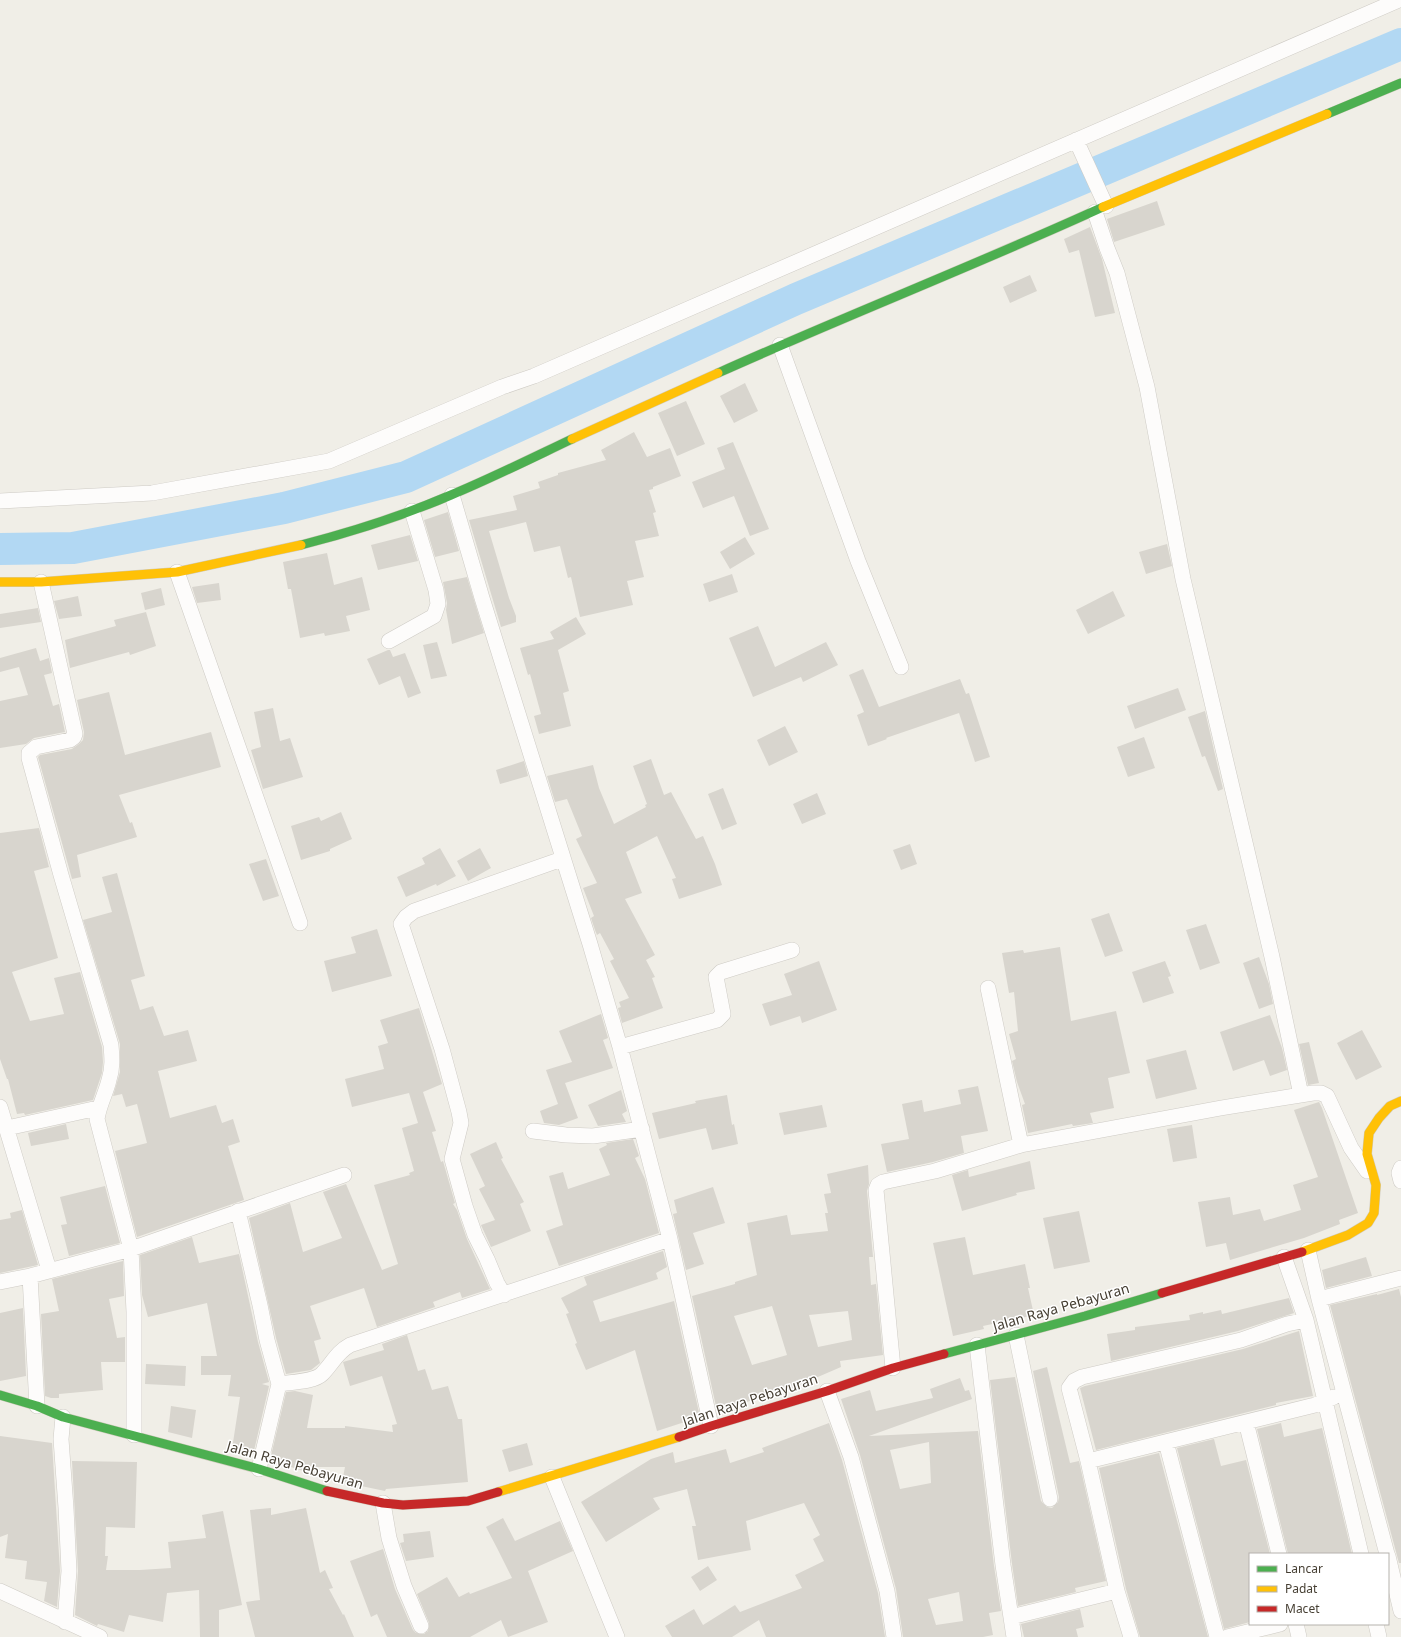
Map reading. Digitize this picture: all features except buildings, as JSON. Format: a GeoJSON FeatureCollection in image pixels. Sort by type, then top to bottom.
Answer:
{"type":"FeatureCollection","features":[{"type":"Feature","properties":{"kind":"main road"},"geometry":{"type":"LineString","coordinates":[[0,582],[41,582],[177,572],[298,546],[336,536],[412,511],[452,495],[603,424],[780,345],[1024,243],[1101,206],[1401,83]]}},
{"type":"Feature","properties":{"kind":"main road","name":"Jalan Raya Pebayuran"},"geometry":{"type":"LineString","coordinates":[[0,1395],[37,1406],[63,1417],[259,1469],[325,1491],[383,1503],[403,1505],[468,1501],[552,1477],[711,1426],[827,1391],[893,1368],[1016,1335],[1308,1250],[1348,1236],[1368,1223],[1374,1214],[1376,1185],[1367,1154],[1369,1133],[1382,1114],[1390,1106],[1401,1101]]}},
{"type":"Feature","properties":{"kind":"street"},"geometry":{"type":"LineString","coordinates":[[0,501],[152,494],[329,461],[502,387],[534,376],[1399,0]]}},
{"type":"Feature","properties":{"kind":"street"},"geometry":{"type":"LineString","coordinates":[[1076,140],[1101,206],[1107,248],[1117,273],[1147,387],[1183,579],[1269,942],[1301,1095]]}},
{"type":"Feature","properties":{"kind":"street"},"geometry":{"type":"LineString","coordinates":[[780,345],[858,561],[901,667]]}},
{"type":"Feature","properties":{"kind":"street"},"geometry":{"type":"LineString","coordinates":[[452,495],[482,598],[562,859],[590,944],[620,1047],[670,1239],[711,1426]]}},
{"type":"Feature","properties":{"kind":"street"},"geometry":{"type":"LineString","coordinates":[[389,641],[434,616],[438,604],[436,590],[412,511]]}},
{"type":"Feature","properties":{"kind":"street"},"geometry":{"type":"LineString","coordinates":[[177,572],[300,924]]}},
{"type":"Feature","properties":{"kind":"street"},"geometry":{"type":"LineString","coordinates":[[41,582],[75,734],[70,740],[36,747],[29,753],[29,758],[61,875],[111,1045],[112,1063],[110,1079],[98,1108],[97,1119],[130,1248],[134,1312],[134,1435]]}},
{"type":"Feature","properties":{"kind":"street"},"geometry":{"type":"LineString","coordinates":[[504,1295],[497,1283],[488,1259],[475,1235],[465,1206],[452,1159],[461,1123],[459,1112],[442,1049],[401,924],[406,917],[414,911],[562,859]]}},
{"type":"Feature","properties":{"kind":"street"},"geometry":{"type":"LineString","coordinates":[[620,1047],[717,1020],[723,1014],[716,977],[721,972],[792,950]]}},
{"type":"Feature","properties":{"kind":"street"},"geometry":{"type":"LineString","coordinates":[[988,988],[1021,1145]]}},
{"type":"Feature","properties":{"kind":"street"},"geometry":{"type":"LineString","coordinates":[[893,1368],[876,1190],[878,1185],[883,1182],[935,1171],[1021,1145],[1221,1108],[1321,1093],[1327,1096],[1351,1148],[1376,1185]]}},
{"type":"Feature","properties":{"kind":"street"},"geometry":{"type":"LineString","coordinates":[[0,1107],[49,1270]]}},
{"type":"Feature","properties":{"kind":"street"},"geometry":{"type":"LineString","coordinates":[[7,1128],[98,1108]]}},
{"type":"Feature","properties":{"kind":"street"},"geometry":{"type":"LineString","coordinates":[[533,1131],[592,1136],[642,1129]]}},
{"type":"Feature","properties":{"kind":"street"},"geometry":{"type":"LineString","coordinates":[[1401,1168],[1399,1173],[1401,1182]]}},
{"type":"Feature","properties":{"kind":"street"},"geometry":{"type":"LineString","coordinates":[[0,1282],[30,1276],[130,1248],[344,1175]]}},
{"type":"Feature","properties":{"kind":"street"},"geometry":{"type":"LineString","coordinates":[[238,1211],[267,1340],[279,1384],[259,1469]]}},
{"type":"Feature","properties":{"kind":"street"},"geometry":{"type":"LineString","coordinates":[[279,1384],[314,1379],[321,1375],[342,1350],[350,1345],[670,1239]]}},
{"type":"Feature","properties":{"kind":"street"},"geometry":{"type":"LineString","coordinates":[[1308,1250],[1319,1299],[1387,1553]]}},
{"type":"Feature","properties":{"kind":"street"},"geometry":{"type":"LineString","coordinates":[[1284,1257],[1306,1320],[1361,1553]]}},
{"type":"Feature","properties":{"kind":"street"},"geometry":{"type":"LineString","coordinates":[[30,1276],[37,1406]]}},
{"type":"Feature","properties":{"kind":"street"},"geometry":{"type":"LineString","coordinates":[[1319,1299],[1401,1278]]}},
{"type":"Feature","properties":{"kind":"street"},"geometry":{"type":"LineString","coordinates":[[1131,1637],[1117,1591],[1088,1461],[1069,1388],[1074,1381],[1089,1376],[1241,1340],[1287,1324],[1306,1320]]}},
{"type":"Feature","properties":{"kind":"street"},"geometry":{"type":"LineString","coordinates":[[1016,1335],[1050,1499]]}},
{"type":"Feature","properties":{"kind":"street"},"geometry":{"type":"LineString","coordinates":[[978,1345],[1003,1566],[1014,1637]]}},
{"type":"Feature","properties":{"kind":"street"},"geometry":{"type":"LineString","coordinates":[[827,1391],[851,1457],[887,1591],[894,1637]]}},
{"type":"Feature","properties":{"kind":"street"},"geometry":{"type":"LineString","coordinates":[[1088,1461],[1315,1405],[1325,1400],[1345,1394]]}},
{"type":"Feature","properties":{"kind":"street"},"geometry":{"type":"LineString","coordinates":[[63,1417],[61,1439],[69,1571],[65,1622]]}},
{"type":"Feature","properties":{"kind":"street"},"geometry":{"type":"LineString","coordinates":[[1246,1422],[1279,1553]]}},
{"type":"Feature","properties":{"kind":"street"},"geometry":{"type":"LineString","coordinates":[[1166,1442],[1216,1637]]}},
{"type":"Feature","properties":{"kind":"street"},"geometry":{"type":"LineString","coordinates":[[552,1477],[617,1637]]}},
{"type":"Feature","properties":{"kind":"street"},"geometry":{"type":"LineString","coordinates":[[383,1503],[389,1538],[404,1586],[421,1626]]}},
{"type":"Feature","properties":{"kind":"street"},"geometry":{"type":"LineString","coordinates":[[1389,1559],[1401,1611]]}},
{"type":"Feature","properties":{"kind":"street"},"geometry":{"type":"LineString","coordinates":[[0,1591],[100,1637]]}},
{"type":"Feature","properties":{"kind":"street"},"geometry":{"type":"LineString","coordinates":[[1011,1617],[1117,1591]]}},
{"type":"Feature","properties":{"kind":"street"},"geometry":{"type":"LineString","coordinates":[[1227,1637],[1276,1625]]}},
{"type":"Feature","properties":{"kind":"street"},"geometry":{"type":"LineString","coordinates":[[1296,1625],[1299,1637]]}},
{"type":"Feature","properties":{"kind":"street"},"geometry":{"type":"LineString","coordinates":[[1376,1625],[1379,1637]]}},
{"type":"Feature","properties":{"kind":"waterway"},"geometry":{"type":"LineString","coordinates":[[0,549],[73,548],[284,508],[406,477],[796,299],[1401,44]]}},
{"type":"Feature","properties":{"kind":"traffic: fast"},"geometry":{"type":"LineString","coordinates":[[1327,114],[1401,83]]}},
{"type":"Feature","properties":{"kind":"traffic: fast"},"geometry":{"type":"LineString","coordinates":[[718,373],[1103,207]]}},
{"type":"Feature","properties":{"kind":"traffic: fast"},"geometry":{"type":"LineString","coordinates":[[301,545],[377,523],[433,503],[482,482],[572,439]]}},
{"type":"Feature","properties":{"kind":"traffic: fast"},"geometry":{"type":"LineString","coordinates":[[944,1354],[1085,1316],[1162,1293]]}},
{"type":"Feature","properties":{"kind":"traffic: fast"},"geometry":{"type":"LineString","coordinates":[[0,1395],[37,1406],[63,1417],[259,1469],[327,1491]]}},
{"type":"Feature","properties":{"kind":"traffic: slow"},"geometry":{"type":"LineString","coordinates":[[1103,207],[1327,114]]}},
{"type":"Feature","properties":{"kind":"traffic: slow"},"geometry":{"type":"LineString","coordinates":[[572,439],[718,373]]}},
{"type":"Feature","properties":{"kind":"traffic: slow"},"geometry":{"type":"LineString","coordinates":[[0,582],[41,582],[177,572],[301,545]]}},
{"type":"Feature","properties":{"kind":"traffic: slow"},"geometry":{"type":"LineString","coordinates":[[1302,1252],[1348,1235],[1368,1223],[1374,1213],[1376,1185],[1367,1154],[1369,1133],[1379,1118],[1390,1106],[1401,1101]]}},
{"type":"Feature","properties":{"kind":"traffic: slow"},"geometry":{"type":"LineString","coordinates":[[498,1492],[679,1437]]}},
{"type":"Feature","properties":{"kind":"traffic: jam"},"geometry":{"type":"LineString","coordinates":[[1162,1293],[1302,1252]]}},
{"type":"Feature","properties":{"kind":"traffic: jam"},"geometry":{"type":"LineString","coordinates":[[679,1437],[827,1391],[893,1368],[944,1354]]}},
{"type":"Feature","properties":{"kind":"traffic: jam"},"geometry":{"type":"LineString","coordinates":[[327,1491],[383,1503],[403,1505],[468,1501],[498,1492]]}}]}
